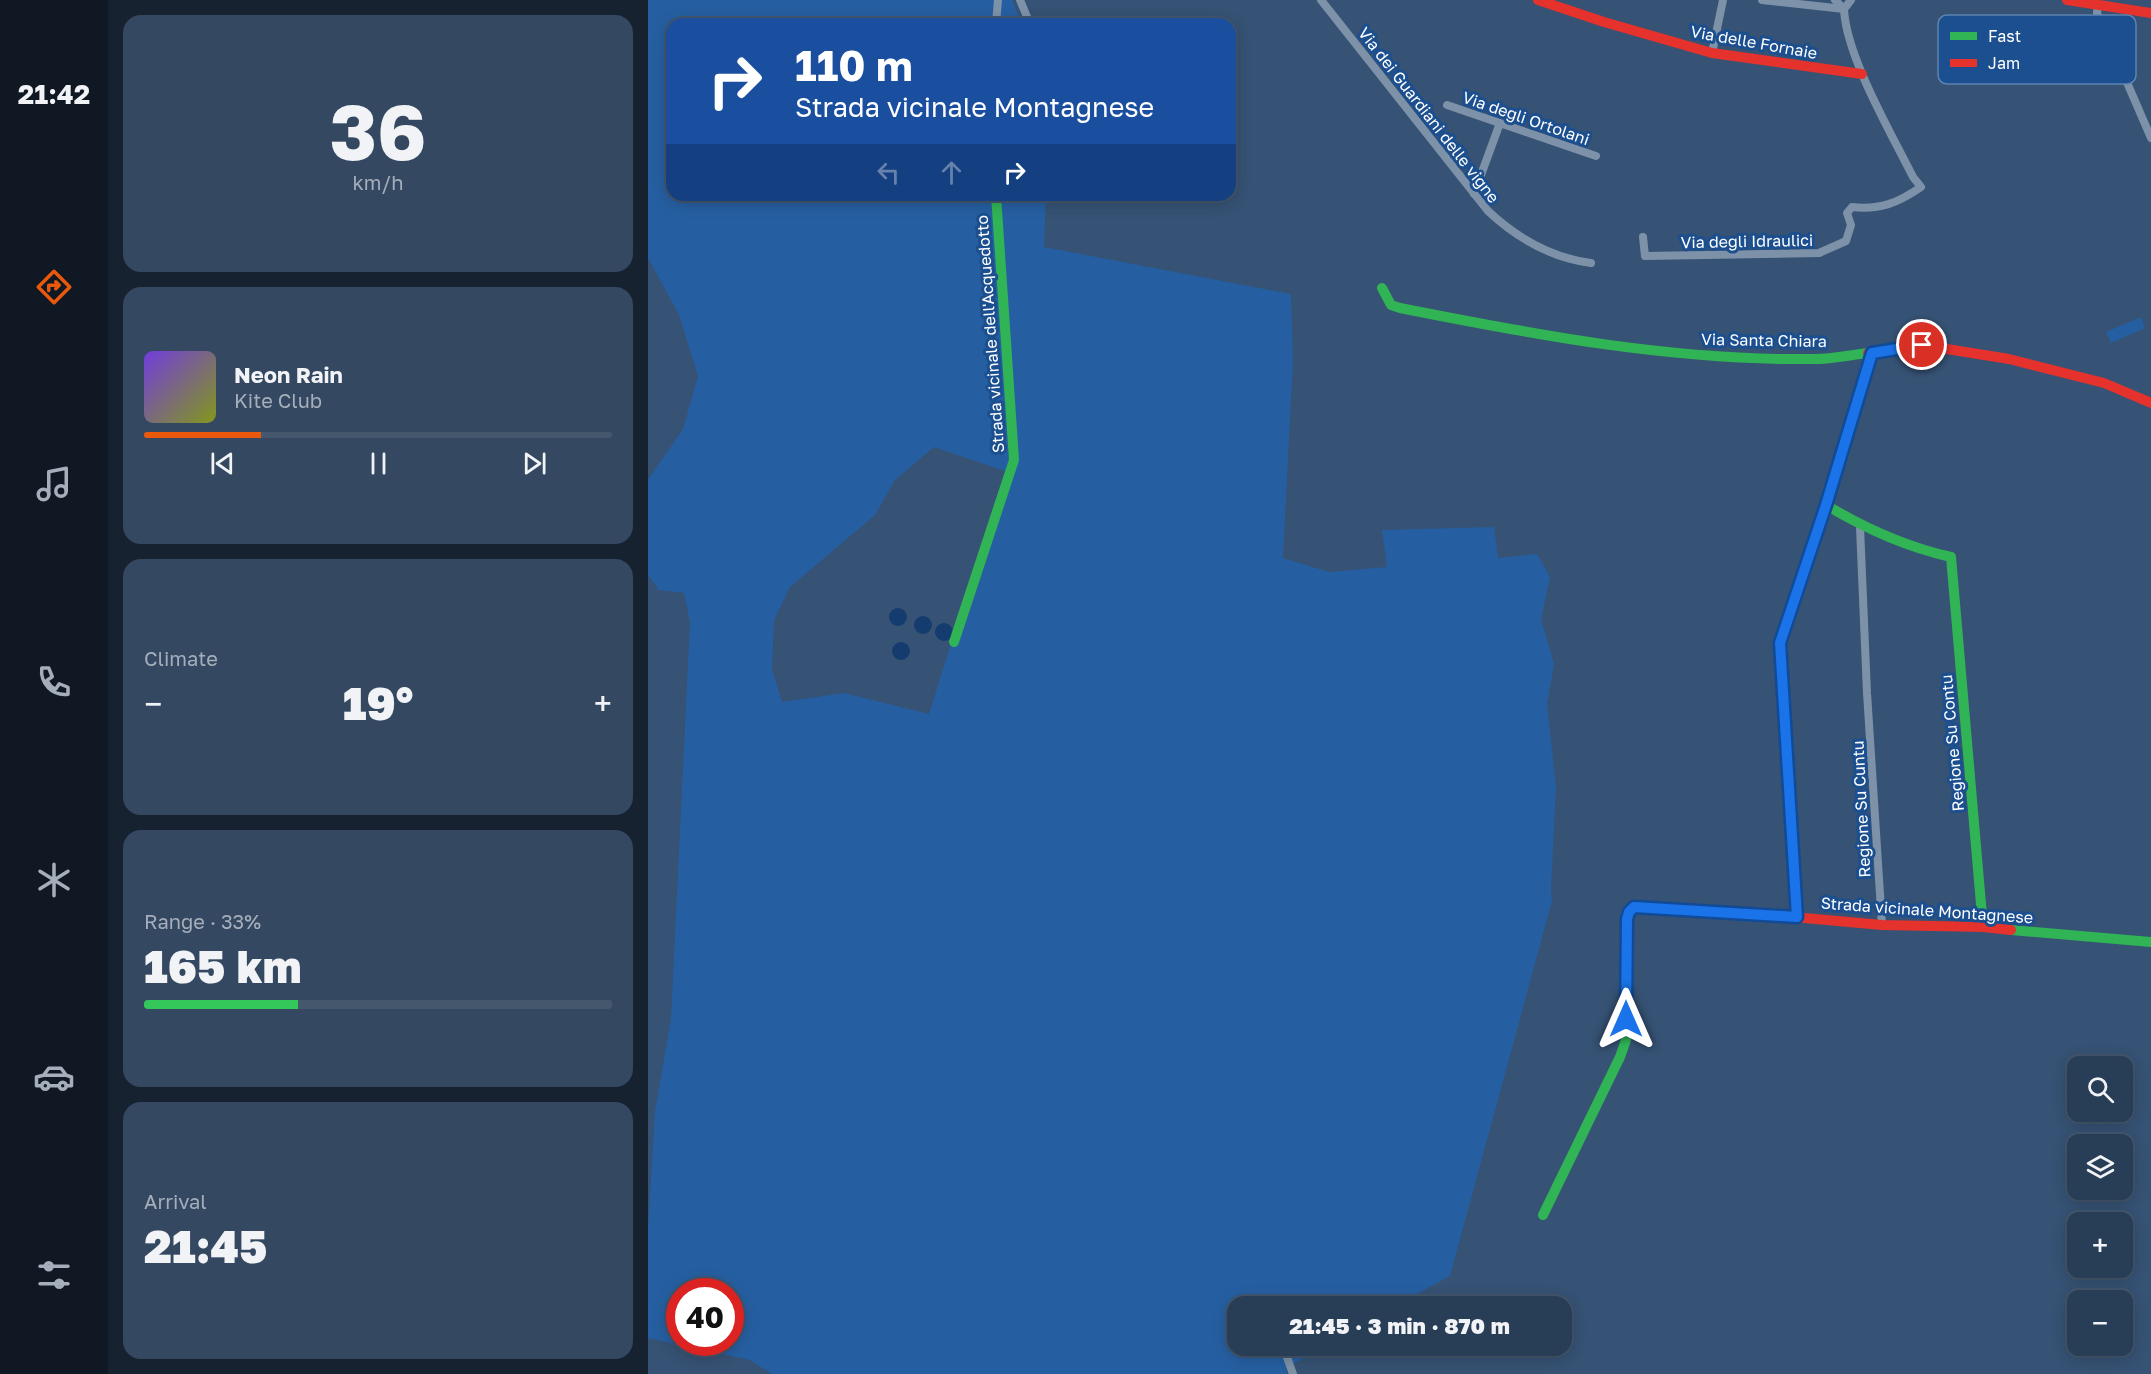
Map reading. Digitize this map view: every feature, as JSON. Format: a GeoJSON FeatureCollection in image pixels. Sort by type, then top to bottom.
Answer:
{"type":"FeatureCollection","features":[{"type":"Feature","properties":{"kind":"street"},"geometry":{"type":"LineString","coordinates":[[996,18],[998,0]]}},
{"type":"Feature","properties":{"kind":"street"},"geometry":{"type":"LineString","coordinates":[[1020,0],[1028,18]]}},
{"type":"Feature","properties":{"kind":"street","name":"Via dei Guardiani delle vigne"},"geometry":{"type":"LineString","coordinates":[[1321,0],[1488,211],[1503,225],[1531,243],[1571,260],[1591,263]]}},
{"type":"Feature","properties":{"kind":"street","name":"Via delle Fornaie"},"geometry":{"type":"LineString","coordinates":[[1538,0],[1604,22],[1712,53],[1862,74]]}},
{"type":"Feature","properties":{"kind":"street"},"geometry":{"type":"LineString","coordinates":[[1712,53],[1723,0]]}},
{"type":"Feature","properties":{"kind":"street"},"geometry":{"type":"LineString","coordinates":[[1761,0],[1801,2],[1844,9]]}},
{"type":"Feature","properties":{"kind":"street"},"geometry":{"type":"LineString","coordinates":[[1817,6],[1827,0],[1844,9]]}},
{"type":"Feature","properties":{"kind":"street"},"geometry":{"type":"LineString","coordinates":[[1835,0],[1844,9]]}},
{"type":"Feature","properties":{"kind":"street"},"geometry":{"type":"LineString","coordinates":[[2067,0],[2150,14]]}},
{"type":"Feature","properties":{"kind":"street"},"geometry":{"type":"LineString","coordinates":[[1844,9],[1850,1]]}},
{"type":"Feature","properties":{"kind":"street"},"geometry":{"type":"LineString","coordinates":[[2098,4],[2098,15]]}},
{"type":"Feature","properties":{"kind":"street","name":"Via degli Idraulici"},"geometry":{"type":"LineString","coordinates":[[1643,237],[1645,256],[1820,253],[1846,241],[1851,225],[1847,213],[1852,207],[1870,209],[1902,200],[1921,187],[1913,177],[1862,74],[1844,20],[1844,9]]}},
{"type":"Feature","properties":{"kind":"street"},"geometry":{"type":"LineString","coordinates":[[2128,84],[2151,138]]}},
{"type":"Feature","properties":{"kind":"street","name":"Via degli Ortolani"},"geometry":{"type":"LineString","coordinates":[[1447,105],[1596,156]]}},
{"type":"Feature","properties":{"kind":"street"},"geometry":{"type":"LineString","coordinates":[[1474,194],[1500,123]]}},
{"type":"Feature","properties":{"kind":"street","name":"Strada vicinale dell'Acquedotto"},"geometry":{"type":"LineString","coordinates":[[954,642],[1014,460],[996,201]]}},
{"type":"Feature","properties":{"kind":"street","name":"Via Santa Chiara"},"geometry":{"type":"LineString","coordinates":[[1382,288],[1387,301],[1400,308],[1501,328],[1607,345],[1716,356],[1762,358],[1815,358],[1872,353],[1922,345],[1973,352],[2104,383],[2151,403]]}},
{"type":"Feature","properties":{"kind":"street"},"geometry":{"type":"LineString","coordinates":[[1797,917],[1780,643],[1826,505],[1872,353]]}},
{"type":"Feature","properties":{"kind":"street"},"geometry":{"type":"LineString","coordinates":[[1826,505],[1860,526]]}},
{"type":"Feature","properties":{"kind":"street","name":"Regione Su Contu"},"geometry":{"type":"LineString","coordinates":[[1860,526],[1921,551],[1951,557],[1983,927]]}},
{"type":"Feature","properties":{"kind":"street","name":"Regione Su Cuntu"},"geometry":{"type":"LineString","coordinates":[[1860,526],[1881,925]]}},
{"type":"Feature","properties":{"kind":"street","name":"Strada vicinale Montagnese"},"geometry":{"type":"LineString","coordinates":[[1543,1215],[1611,1078],[1626,1040],[1626,932],[1629,912],[1634,907],[1797,917],[1881,925],[1983,927],[2151,942]]}},
{"type":"Feature","properties":{"kind":"street"},"geometry":{"type":"LineString","coordinates":[[1287,1356],[1293,1374]]}},
{"type":"Feature","properties":{"kind":"shaded area"},"geometry":{"type":"Polygon","coordinates":[[[648,0],[1012,0],[1020,18],[666,18],[666,201],[1046,201],[1044,247],[1291,294],[1293,361],[1283,558],[1329,572],[1387,567],[1382,530],[1494,527],[1498,558],[1537,554],[1550,577],[1541,619],[1554,664],[1547,704],[1556,787],[1552,901],[1450,1276],[1413,1296],[1227,1296],[1227,1356],[1307,1356],[1286,1368],[1287,1374],[772,1374],[750,1360],[731,1356],[744,1356],[744,1278],[666,1278],[666,1342],[648,1338],[648,1231],[655,1111],[671,1019],[690,622],[684,593],[659,590],[648,575],[648,480],[683,429],[698,376],[679,315],[648,258],[648,0]],[[934,447],[895,480],[875,515],[790,587],[774,620],[772,669],[782,702],[844,693],[929,714],[1005,471],[934,447]]]}},
{"type":"Feature","properties":{"kind":"shaded area"},"geometry":{"type":"Polygon","coordinates":[[[2141,317],[2145,328],[2111,343],[2106,332],[2141,317]]]}},
{"type":"Feature","properties":{"kind":"shaded area"},"geometry":{"type":"Polygon","coordinates":[[[894,608],[902,608],[907,613],[905,624],[894,626],[889,621],[889,613],[894,608]]]}},
{"type":"Feature","properties":{"kind":"shaded area"},"geometry":{"type":"Polygon","coordinates":[[[919,616],[927,616],[932,621],[930,632],[919,634],[914,629],[914,621],[919,616]]]}},
{"type":"Feature","properties":{"kind":"shaded area"},"geometry":{"type":"Polygon","coordinates":[[[940,623],[948,623],[953,628],[951,639],[940,641],[935,636],[935,628],[940,623]]]}},
{"type":"Feature","properties":{"kind":"shaded area"},"geometry":{"type":"Polygon","coordinates":[[[897,642],[905,642],[910,647],[908,658],[897,660],[892,655],[892,647],[897,642]]]}},
{"type":"Feature","properties":{"kind":"traffic: fast"},"geometry":{"type":"LineString","coordinates":[[954,642],[1014,460],[996,201]]}},
{"type":"Feature","properties":{"kind":"traffic: fast"},"geometry":{"type":"LineString","coordinates":[[1382,288],[1391,305],[1400,308],[1554,337],[1657,351],[1709,356],[1821,359],[1868,353]]}},
{"type":"Feature","properties":{"kind":"traffic: fast"},"geometry":{"type":"LineString","coordinates":[[1826,505],[1887,536],[1951,557],[1983,927]]}},
{"type":"Feature","properties":{"kind":"traffic: fast"},"geometry":{"type":"LineString","coordinates":[[1543,1215],[1620,1057],[1626,1040],[1627,919],[1629,912],[1634,907],[1782,916]]}},
{"type":"Feature","properties":{"kind":"traffic: fast"},"geometry":{"type":"LineString","coordinates":[[2011,930],[2151,942]]}},
{"type":"Feature","properties":{"kind":"traffic: jam"},"geometry":{"type":"LineString","coordinates":[[1538,0],[1604,22],[1712,53],[1862,74]]}},
{"type":"Feature","properties":{"kind":"traffic: jam"},"geometry":{"type":"LineString","coordinates":[[2067,0],[2151,13]]}},
{"type":"Feature","properties":{"kind":"traffic: jam"},"geometry":{"type":"LineString","coordinates":[[1868,353],[1922,345],[2009,359],[2104,383],[2151,403]]}},
{"type":"Feature","properties":{"kind":"traffic: jam"},"geometry":{"type":"LineString","coordinates":[[1782,916],[1882,925],[1983,927],[2011,930]]}},
{"type":"Feature","properties":{"kind":"route"},"geometry":{"type":"LineString","coordinates":[[1626,1019],[1626,932],[1629,912],[1634,907],[1797,917],[1780,643],[1826,505],[1872,353],[1922,345]]}}]}
